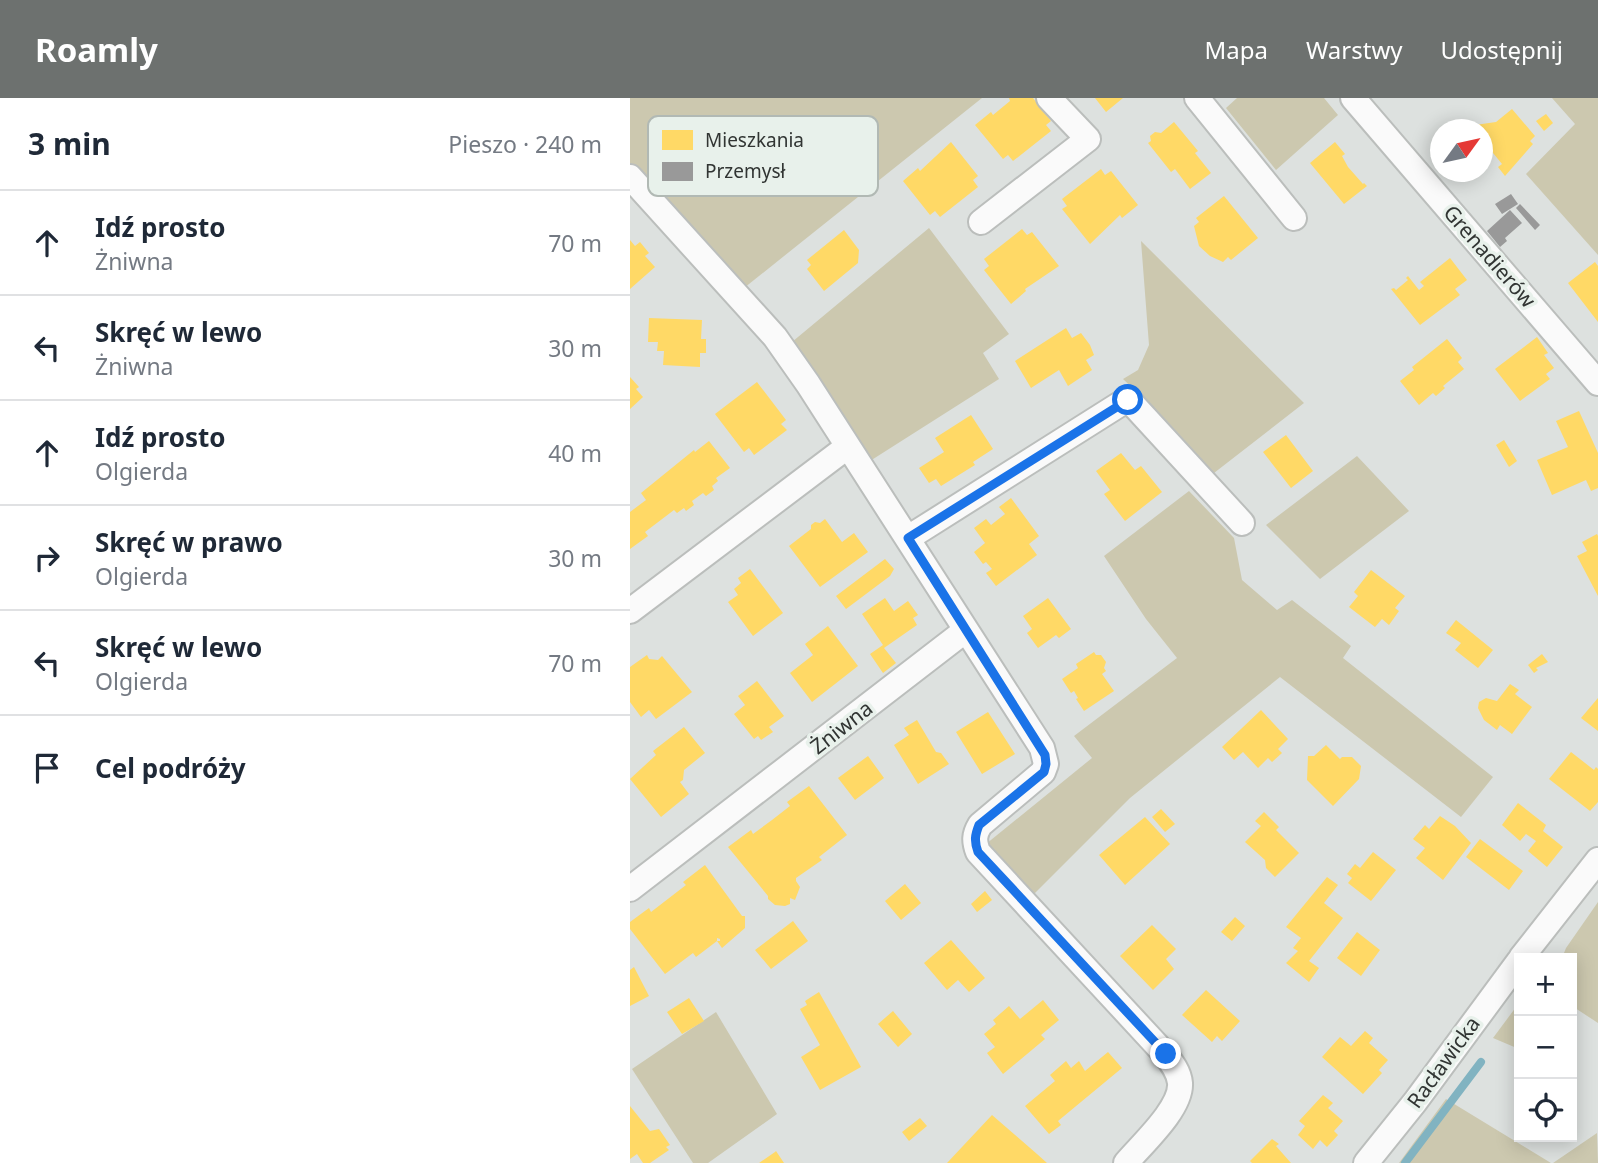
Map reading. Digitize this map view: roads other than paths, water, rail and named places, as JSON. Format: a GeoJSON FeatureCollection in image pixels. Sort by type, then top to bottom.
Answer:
{"type":"FeatureCollection","features":[{"type":"Feature","properties":{"kind":"street"},"geometry":{"type":"LineString","coordinates":[[981,222],[1088,139],[1049,98]]}},
{"type":"Feature","properties":{"kind":"street"},"geometry":{"type":"LineString","coordinates":[[1198,98],[1294,218]]}},
{"type":"Feature","properties":{"kind":"street","name":"Grenadierów"},"geometry":{"type":"LineString","coordinates":[[1353,98],[1596,374]]}},
{"type":"Feature","properties":{"kind":"street"},"geometry":{"type":"LineString","coordinates":[[630,177],[775,337],[1042,748],[1046,764],[1044,772],[979,825],[975,844],[978,852],[1166,1054],[1175,1069],[1180,1082],[1179,1096],[1173,1108],[1126,1163]]}},
{"type":"Feature","properties":{"kind":"street"},"geometry":{"type":"LineString","coordinates":[[908,538],[1128,400],[1242,523]]}},
{"type":"Feature","properties":{"kind":"street"},"geometry":{"type":"LineString","coordinates":[[630,611],[846,447]]}},
{"type":"Feature","properties":{"kind":"street","name":"Żniwna"},"geometry":{"type":"LineString","coordinates":[[630,889],[966,631]]}},
{"type":"Feature","properties":{"kind":"street","name":"Racławicka"},"geometry":{"type":"LineString","coordinates":[[1525,953],[1598,860]]}},
{"type":"Feature","properties":{"kind":"street","name":"Racławicka"},"geometry":{"type":"LineString","coordinates":[[1366,1163],[1415,1102],[1514,968]]}},
{"type":"Feature","properties":{"kind":"waterway"},"geometry":{"type":"LineString","coordinates":[[1405,1163],[1481,1062]]}}]}
